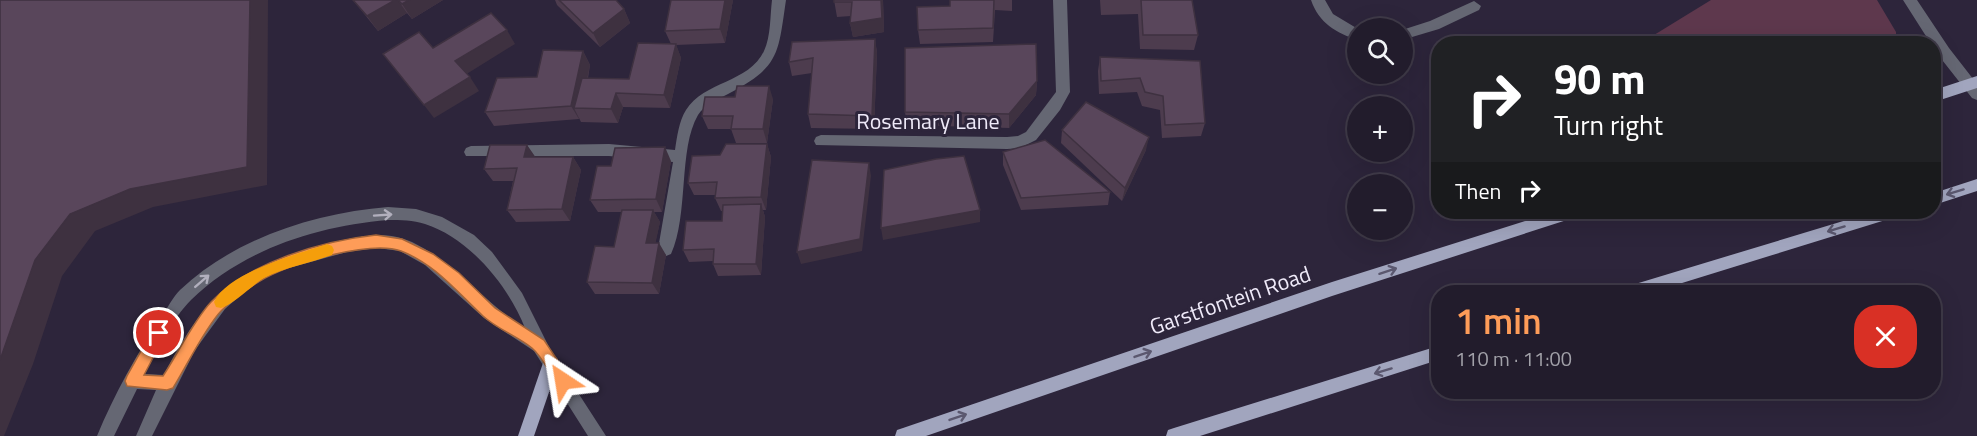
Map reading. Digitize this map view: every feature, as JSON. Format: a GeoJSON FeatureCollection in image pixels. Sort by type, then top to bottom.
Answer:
{"type":"FeatureCollection","features":[{"type":"Feature","properties":{"kind":"main road"},"geometry":{"type":"LineString","coordinates":[[1941,94],[1974,87]]}},
{"type":"Feature","properties":{"kind":"main road"},"geometry":{"type":"LineString","coordinates":[[1941,197],[1977,185]]}},
{"type":"Feature","properties":{"kind":"main road","name":"Garstfontein Road"},"geometry":{"type":"LineString","coordinates":[[903,436],[1332,289],[1551,219]]}},
{"type":"Feature","properties":{"kind":"main road"},"geometry":{"type":"LineString","coordinates":[[1655,285],[1869,219]]}},
{"type":"Feature","properties":{"kind":"main road"},"geometry":{"type":"LineString","coordinates":[[1174,436],[1431,355]]}},
{"type":"Feature","properties":{"kind":"main road"},"geometry":{"type":"LineString","coordinates":[[526,436],[551,363]]}},
{"type":"Feature","properties":{"kind":"street"},"geometry":{"type":"LineString","coordinates":[[666,249],[681,157],[692,113],[704,101],[752,75],[769,56],[779,0]]}},
{"type":"Feature","properties":{"kind":"street","name":"Rosemary Lane"},"geometry":{"type":"LineString","coordinates":[[821,141],[1007,143],[1020,142],[1031,136],[1063,92],[1060,0]]}},
{"type":"Feature","properties":{"kind":"street"},"geometry":{"type":"LineString","coordinates":[[1318,0],[1328,20],[1347,31]]}},
{"type":"Feature","properties":{"kind":"street"},"geometry":{"type":"LineString","coordinates":[[1910,0],[1936,36]]}},
{"type":"Feature","properties":{"kind":"street"},"geometry":{"type":"LineString","coordinates":[[1413,32],[1434,25],[1474,6]]}},
{"type":"Feature","properties":{"kind":"street"},"geometry":{"type":"LineString","coordinates":[[1941,42],[1974,87]]}},
{"type":"Feature","properties":{"kind":"street"},"geometry":{"type":"LineString","coordinates":[[471,152],[609,150],[681,157]]}},
{"type":"Feature","properties":{"kind":"street"},"geometry":{"type":"LineString","coordinates":[[105,436],[159,333],[184,296],[214,270],[253,249],[290,234],[325,223],[387,214],[416,216],[445,225],[469,241],[493,267],[517,300],[529,320],[539,345],[598,436]]}},
{"type":"Feature","properties":{"kind":"street"},"geometry":{"type":"LineString","coordinates":[[144,436],[167,383],[214,308],[235,290],[261,273],[292,261],[351,244],[376,241],[402,245],[428,258],[454,278],[490,313],[539,345]]}},
{"type":"Feature","properties":{"kind":"street"},"geometry":{"type":"LineString","coordinates":[[133,381],[167,383]]}},
{"type":"Feature","properties":{"kind":"shaded area"},"geometry":{"type":"Polygon","coordinates":[[[1711,0],[1877,0],[1896,32],[1896,36],[1652,36],[1711,0]]]}},
{"type":"Feature","properties":{"kind":"building"},"geometry":{"type":"Polygon","coordinates":[[[0,0],[250,0],[247,167],[130,189],[70,214],[35,260],[0,360],[0,0]]]}},
{"type":"Feature","properties":{"kind":"building"},"geometry":{"type":"Polygon","coordinates":[[[353,0],[395,0],[367,16],[353,0]]]}},
{"type":"Feature","properties":{"kind":"building"},"geometry":{"type":"Polygon","coordinates":[[[559,0],[616,0],[624,9],[593,33],[559,0]]]}},
{"type":"Feature","properties":{"kind":"building"},"geometry":{"type":"Polygon","coordinates":[[[671,0],[725,0],[720,29],[665,31],[671,0]]]}},
{"type":"Feature","properties":{"kind":"building"},"geometry":{"type":"Polygon","coordinates":[[[834,0],[881,0],[882,18],[850,23],[852,2],[834,2],[834,0]]]}},
{"type":"Feature","properties":{"kind":"building"},"geometry":{"type":"Polygon","coordinates":[[[950,0],[994,0],[993,28],[918,30],[917,7],[950,6],[950,0]]]}},
{"type":"Feature","properties":{"kind":"building"},"geometry":{"type":"Polygon","coordinates":[[[1141,0],[1192,0],[1198,35],[1143,35],[1141,0]]]}},
{"type":"Feature","properties":{"kind":"building"},"geometry":{"type":"Polygon","coordinates":[[[491,13],[507,30],[455,61],[470,77],[424,105],[383,54],[419,32],[433,48],[491,13]]]}},
{"type":"Feature","properties":{"kind":"building"},"geometry":{"type":"Polygon","coordinates":[[[875,39],[872,116],[808,114],[813,58],[789,62],[792,42],[875,39]]]}},
{"type":"Feature","properties":{"kind":"building"},"geometry":{"type":"Polygon","coordinates":[[[638,43],[676,44],[664,95],[616,93],[611,109],[574,108],[582,78],[629,79],[638,43]]]}},
{"type":"Feature","properties":{"kind":"building"},"geometry":{"type":"Polygon","coordinates":[[[1036,44],[1037,81],[1009,114],[905,112],[905,48],[1036,44]]]}},
{"type":"Feature","properties":{"kind":"building"},"geometry":{"type":"Polygon","coordinates":[[[543,50],[583,51],[571,106],[485,112],[497,78],[537,77],[543,50]]]}},
{"type":"Feature","properties":{"kind":"building"},"geometry":{"type":"Polygon","coordinates":[[[1100,57],[1200,61],[1205,123],[1165,125],[1163,96],[1145,92],[1140,78],[1101,81],[1100,57]]]}},
{"type":"Feature","properties":{"kind":"building"},"geometry":{"type":"Polygon","coordinates":[[[737,86],[769,86],[763,129],[731,129],[733,116],[702,116],[705,97],[735,97],[737,86]]]}},
{"type":"Feature","properties":{"kind":"building"},"geometry":{"type":"Polygon","coordinates":[[[1086,102],[1149,137],[1125,188],[1062,130],[1086,102]]]}},
{"type":"Feature","properties":{"kind":"building"},"geometry":{"type":"Polygon","coordinates":[[[1045,140],[1110,192],[1021,198],[1003,152],[1045,140]]]}},
{"type":"Feature","properties":{"kind":"building"},"geometry":{"type":"Polygon","coordinates":[[[726,144],[767,144],[761,197],[715,198],[717,182],[688,183],[692,156],[720,155],[726,144]]]}},
{"type":"Feature","properties":{"kind":"building"},"geometry":{"type":"Polygon","coordinates":[[[490,145],[527,145],[524,157],[573,157],[562,209],[507,210],[517,168],[484,169],[490,145]]]}},
{"type":"Feature","properties":{"kind":"building"},"geometry":{"type":"Polygon","coordinates":[[[665,147],[656,199],[590,200],[597,166],[611,166],[615,148],[665,147]]]}},
{"type":"Feature","properties":{"kind":"building"},"geometry":{"type":"Polygon","coordinates":[[[964,156],[980,210],[881,228],[884,170],[936,159],[964,156]]]}},
{"type":"Feature","properties":{"kind":"building"},"geometry":{"type":"Polygon","coordinates":[[[812,160],[869,163],[860,239],[797,252],[812,160]]]}},
{"type":"Feature","properties":{"kind":"building"},"geometry":{"type":"Polygon","coordinates":[[[761,204],[756,264],[713,264],[714,249],[683,250],[686,221],[722,221],[723,205],[761,204]]]}},
{"type":"Feature","properties":{"kind":"building"},"geometry":{"type":"Polygon","coordinates":[[[622,210],[653,210],[646,243],[659,243],[652,283],[587,282],[595,246],[614,247],[622,210]]]}},
{"type":"Feature","properties":{"kind":"slow traffic"},"geometry":{"type":"LineString","coordinates":[[221,302],[261,273],[327,250]]}},
{"type":"Feature","properties":{"kind":"route"},"geometry":{"type":"LineString","coordinates":[[159,333],[133,381],[167,383],[214,308],[235,290],[261,273],[322,252],[351,244],[376,241],[402,245],[428,258],[454,278],[490,313],[539,345],[563,381]]}}]}
